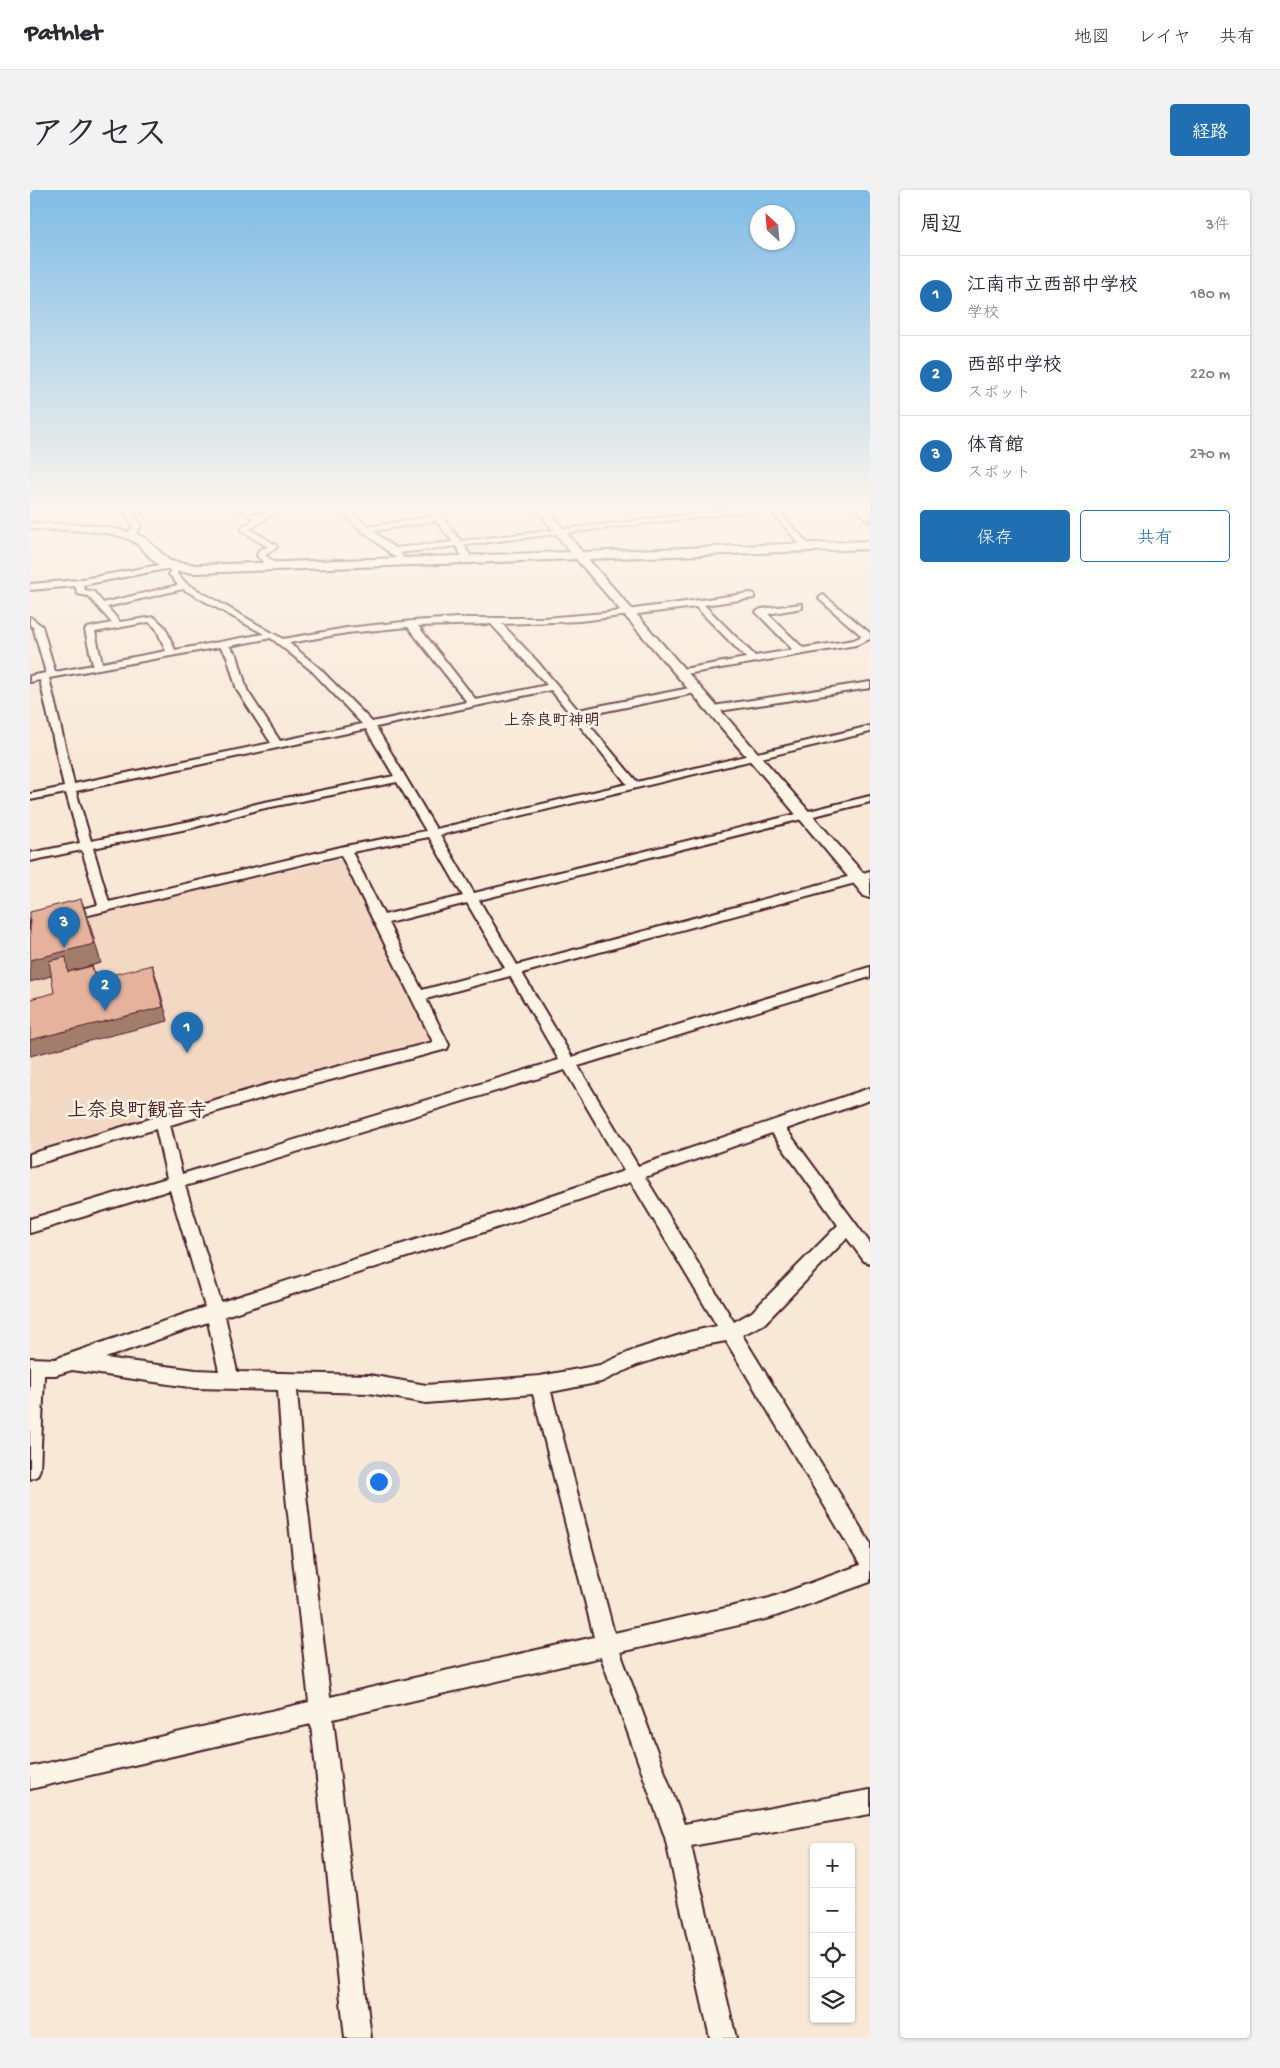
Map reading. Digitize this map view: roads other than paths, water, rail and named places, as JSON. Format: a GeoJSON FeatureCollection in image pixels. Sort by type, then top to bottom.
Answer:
{"type":"FeatureCollection","features":[{"type":"Feature","properties":{"kind":"main road"},"geometry":{"type":"LineString","coordinates":[[612,594],[806,816],[864,876],[870,892]]}},
{"type":"Feature","properties":{"kind":"street"},"geometry":{"type":"LineString","coordinates":[[91,594],[118,625]]}},
{"type":"Feature","properties":{"kind":"street"},"geometry":{"type":"LineString","coordinates":[[101,606],[150,594]]}},
{"type":"Feature","properties":{"kind":"street"},"geometry":{"type":"LineString","coordinates":[[199,594],[277,638],[315,669],[369,725],[634,1173],[870,1562]]}},
{"type":"Feature","properties":{"kind":"street"},"geometry":{"type":"LineString","coordinates":[[30,679],[222,644],[326,632],[410,624],[557,620],[628,613],[751,596]]}},
{"type":"Feature","properties":{"kind":"street"},"geometry":{"type":"LineString","coordinates":[[680,672],[856,642],[869,637],[823,598]]}},
{"type":"Feature","properties":{"kind":"street"},"geometry":{"type":"LineString","coordinates":[[697,603],[753,660]]}},
{"type":"Feature","properties":{"kind":"street"},"geometry":{"type":"LineString","coordinates":[[798,606],[761,612],[801,652]]}},
{"type":"Feature","properties":{"kind":"street"},"geometry":{"type":"LineString","coordinates":[[98,666],[90,630],[151,619],[160,627],[172,653]]}},
{"type":"Feature","properties":{"kind":"street"},"geometry":{"type":"LineString","coordinates":[[30,620],[37,626],[70,789],[105,908]]}},
{"type":"Feature","properties":{"kind":"street"},"geometry":{"type":"LineString","coordinates":[[494,621],[533,662],[634,786]]}},
{"type":"Feature","properties":{"kind":"street"},"geometry":{"type":"LineString","coordinates":[[410,624],[474,704]]}},
{"type":"Feature","properties":{"kind":"street"},"geometry":{"type":"LineString","coordinates":[[222,644],[232,655],[242,690],[277,745]]}},
{"type":"Feature","properties":{"kind":"street"},"geometry":{"type":"LineString","coordinates":[[713,709],[870,685]]}},
{"type":"Feature","properties":{"kind":"street"},"geometry":{"type":"LineString","coordinates":[[30,797],[552,687]]}},
{"type":"Feature","properties":{"kind":"street"},"geometry":{"type":"LineString","coordinates":[[574,714],[695,690]]}},
{"type":"Feature","properties":{"kind":"street"},"geometry":{"type":"LineString","coordinates":[[30,925],[345,850],[433,833],[870,729]]}},
{"type":"Feature","properties":{"kind":"street"},"geometry":{"type":"LineString","coordinates":[[30,857],[192,824],[260,806],[400,778]]}},
{"type":"Feature","properties":{"kind":"street"},"geometry":{"type":"LineString","coordinates":[[381,920],[870,799]]}},
{"type":"Feature","properties":{"kind":"street"},"geometry":{"type":"LineString","coordinates":[[30,1160],[162,1123],[266,1091],[442,1045],[345,850]]}},
{"type":"Feature","properties":{"kind":"street"},"geometry":{"type":"LineString","coordinates":[[418,996],[864,876]]}},
{"type":"Feature","properties":{"kind":"street"},"geometry":{"type":"LineString","coordinates":[[30,1226],[870,972]]}},
{"type":"Feature","properties":{"kind":"street"},"geometry":{"type":"LineString","coordinates":[[30,1469],[33,1366],[56,1366],[70,1362],[215,1312],[490,1223],[870,1094]]}},
{"type":"Feature","properties":{"kind":"street"},"geometry":{"type":"LineString","coordinates":[[162,1123],[176,1183],[215,1312],[230,1380]]}},
{"type":"Feature","properties":{"kind":"street"},"geometry":{"type":"LineString","coordinates":[[775,1126],[870,1256]]}},
{"type":"Feature","properties":{"kind":"street"},"geometry":{"type":"LineString","coordinates":[[70,1362],[196,1379],[368,1384],[426,1394],[540,1385],[601,1373],[634,1358],[690,1340],[731,1332],[758,1318],[848,1226]]}},
{"type":"Feature","properties":{"kind":"street"},"geometry":{"type":"LineString","coordinates":[[287,1382],[294,1478],[358,2038]]}},
{"type":"Feature","properties":{"kind":"street"},"geometry":{"type":"LineString","coordinates":[[540,1385],[607,1645],[677,1836],[723,2038]]}},
{"type":"Feature","properties":{"kind":"street"},"geometry":{"type":"LineString","coordinates":[[30,1778],[770,1608],[870,1572]]}},
{"type":"Feature","properties":{"kind":"street"},"geometry":{"type":"LineString","coordinates":[[677,1836],[870,1802]]}},
{"type":"Feature","properties":{"kind":"place","name":"体育館"},"geometry":{"type":"Point","coordinates":[64,948]}},
{"type":"Feature","properties":{"kind":"place","name":"西部中学校"},"geometry":{"type":"Point","coordinates":[105,1011]}},
{"type":"Feature","properties":{"kind":"place","name":"江南市立西部中学校"},"geometry":{"type":"Point","coordinates":[187,1053]}},
{"type":"Feature","properties":{"kind":"district","name":"上奈良町神明"},"geometry":{"type":"Point","coordinates":[552,719]}},
{"type":"Feature","properties":{"kind":"district","name":"上奈良町観音寺"},"geometry":{"type":"Point","coordinates":[137,1109]}}]}
